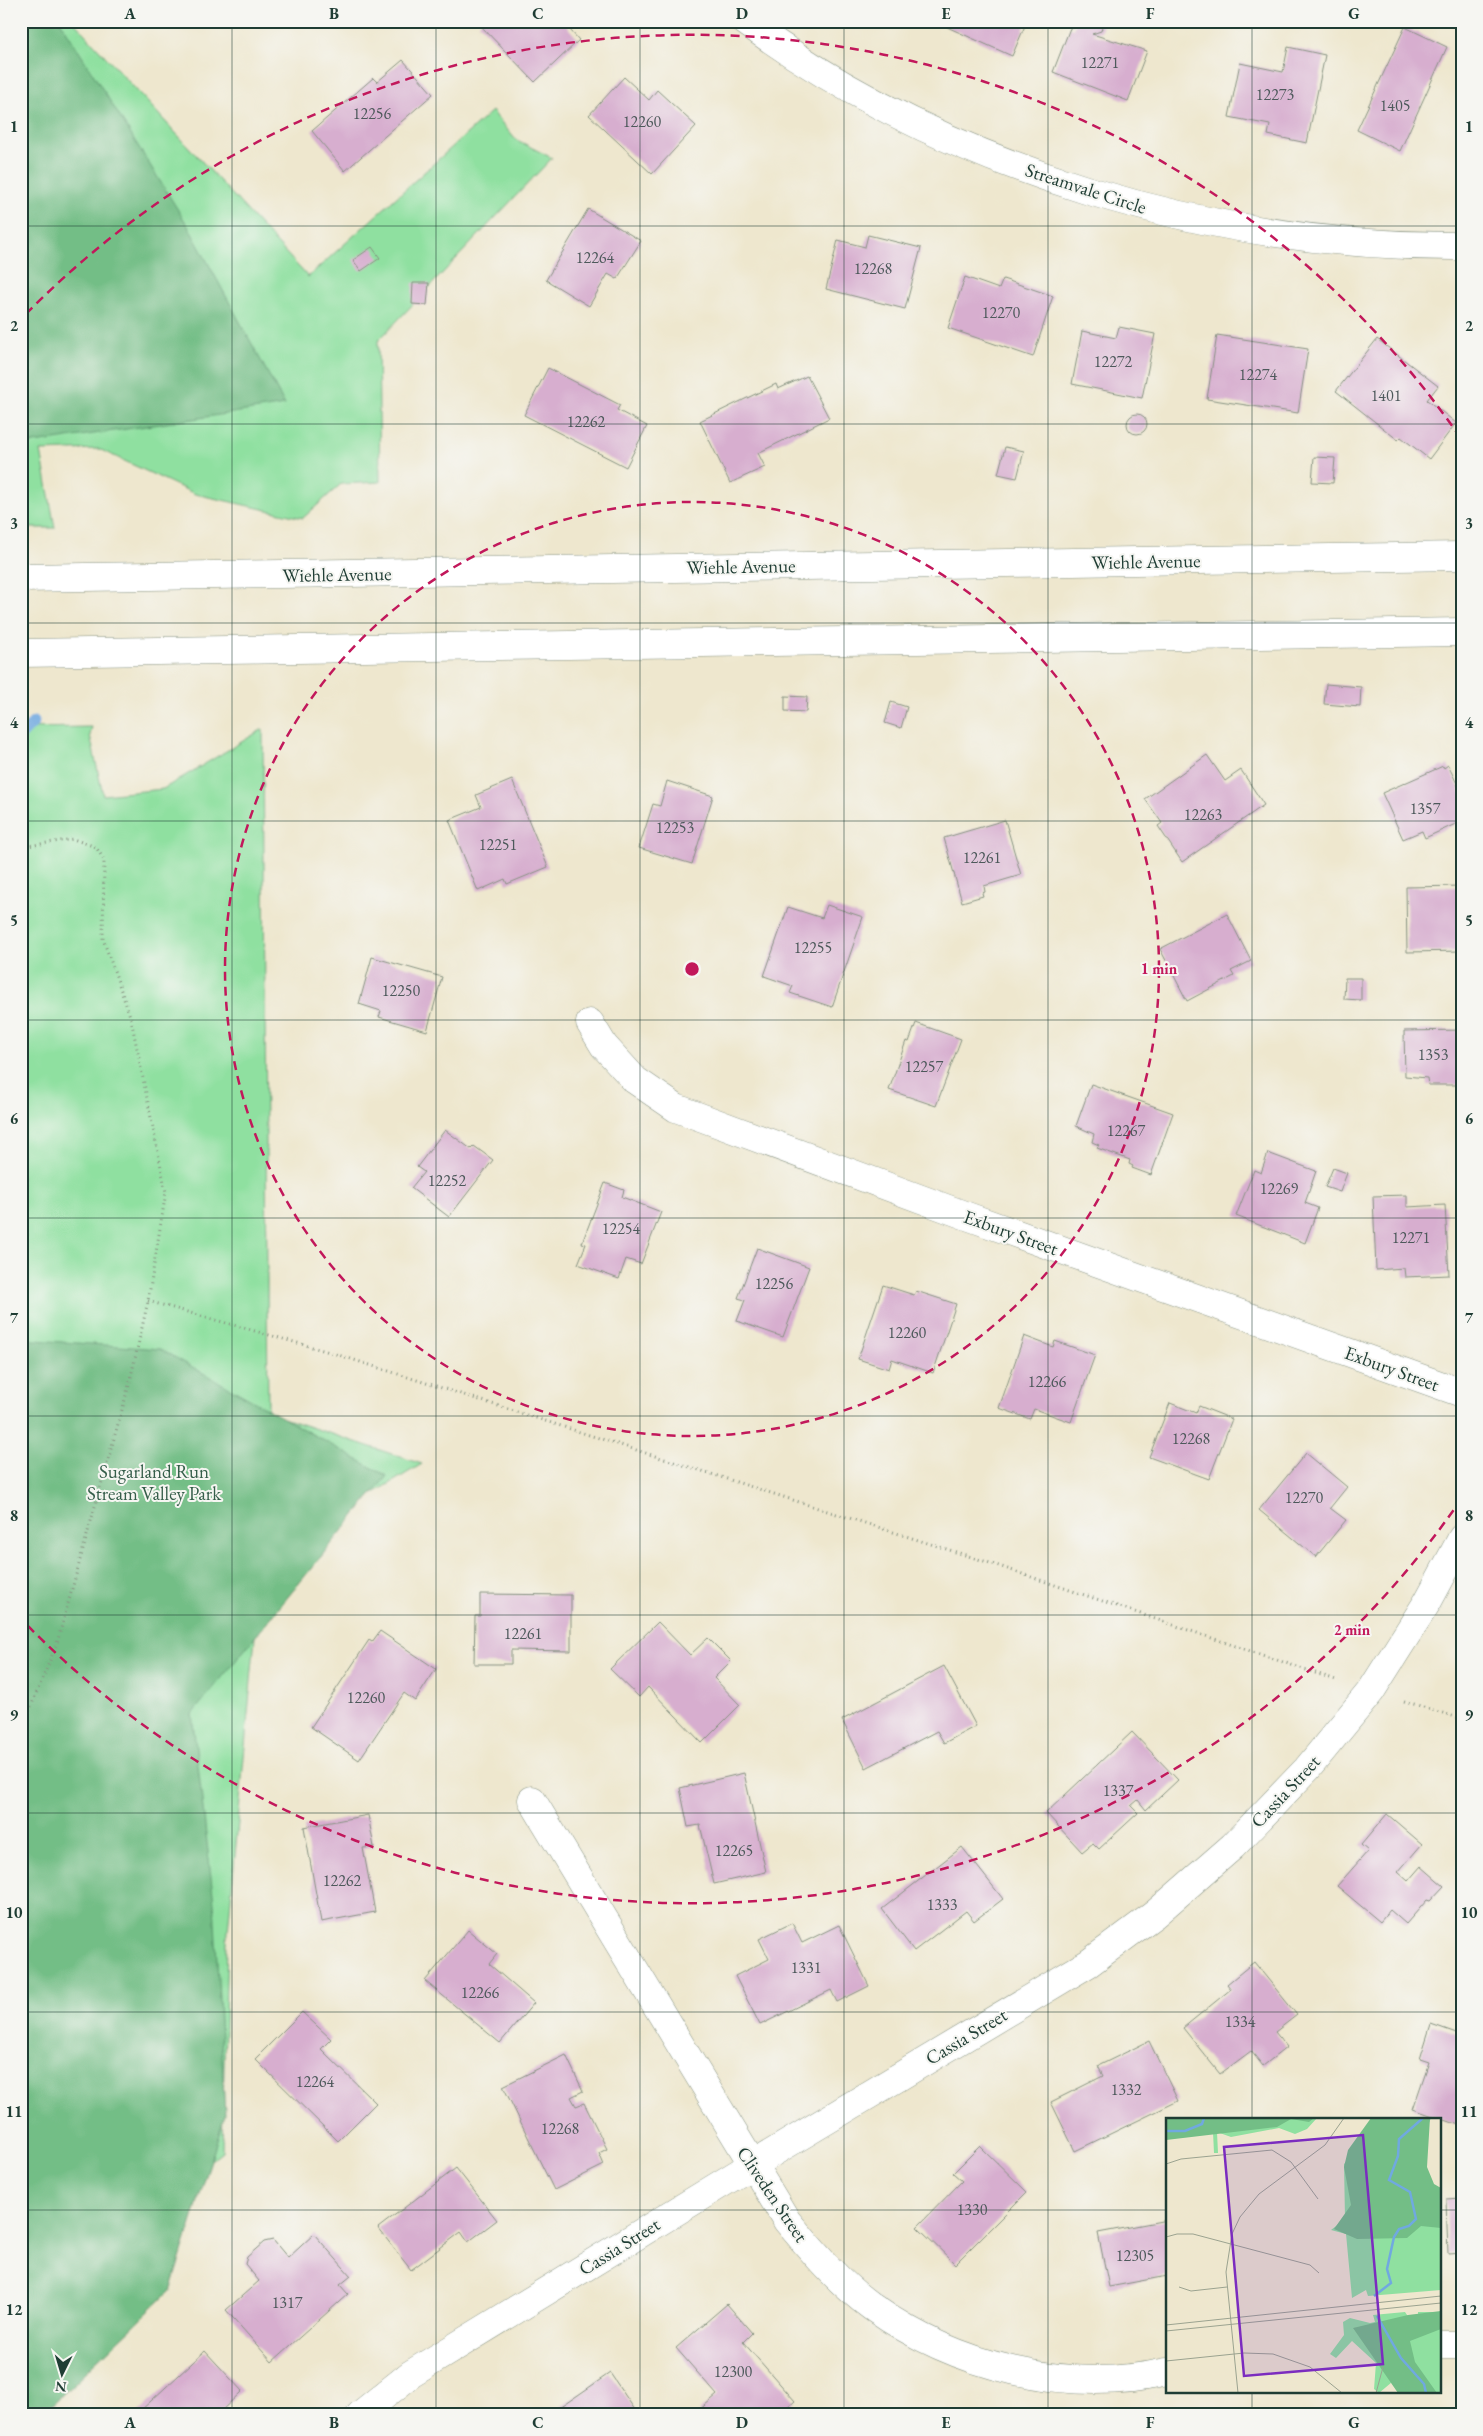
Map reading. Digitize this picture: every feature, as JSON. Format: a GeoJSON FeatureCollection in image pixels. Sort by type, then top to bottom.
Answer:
{"type":"FeatureCollection","features":[{"type":"Feature","properties":{"kind":"street","name":"Streamvale Circle"},"geometry":{"type":"LineString","coordinates":[[744,21],[838,82],[943,136],[1046,178],[1153,210],[1267,232],[1363,243],[1462,246]]}},
{"type":"Feature","properties":{"kind":"street","name":"Wiehle Avenue"},"geometry":{"type":"LineString","coordinates":[[21,578],[1462,556]]}},
{"type":"Feature","properties":{"kind":"street"},"geometry":{"type":"LineString","coordinates":[[21,653],[1462,632]]}},
{"type":"Feature","properties":{"kind":"street","name":"Exbury Street"},"geometry":{"type":"LineString","coordinates":[[590,1023],[604,1046],[635,1080],[676,1108],[967,1216],[1462,1393]]}},
{"type":"Feature","properties":{"kind":"street","name":"Cassia Street"},"geometry":{"type":"LineString","coordinates":[[360,2415],[411,2374],[752,2165],[1089,1963],[1154,1914],[1233,1846],[1307,1769],[1371,1691],[1428,1601],[1462,1538]]}},
{"type":"Feature","properties":{"kind":"street","name":"Cliveden Street"},"geometry":{"type":"LineString","coordinates":[[532,1800],[787,2221],[828,2270],[872,2307],[919,2336],[972,2359],[1032,2375],[1092,2380],[1148,2376],[1166,2372]]}},
{"type":"Feature","properties":{"kind":"street"},"geometry":{"type":"LineString","coordinates":[[1440,2344],[1462,2345]]}},
{"type":"Feature","properties":{"kind":"path"},"geometry":{"type":"LineString","coordinates":[[21,847],[73,840],[96,847],[104,860],[103,939],[131,1019],[166,1192],[148,1301],[130,1381],[57,1643],[21,1731]]}},
{"type":"Feature","properties":{"kind":"path"},"geometry":{"type":"LineString","coordinates":[[148,1301],[326,1351],[984,1561],[1371,1691],[1462,1719]]}},
{"type":"Feature","properties":{"kind":"green space"},"geometry":{"type":"Polygon","coordinates":[[[21,21],[73,21],[308,277],[492,111],[515,139],[552,158],[378,341],[380,482],[341,484],[303,518],[195,494],[99,449],[41,451],[55,528],[21,528],[21,21]]]}},
{"type":"Feature","properties":{"kind":"green space"},"geometry":{"type":"Polygon","coordinates":[[[21,21],[60,21],[188,226],[285,405],[21,445],[21,21]]]}},
{"type":"Feature","properties":{"kind":"green space","name":"Sugarland Run Stream Valley Park"},"geometry":{"type":"Polygon","coordinates":[[[92,727],[90,735],[103,795],[163,789],[263,729],[268,1413],[422,1464],[262,1561],[227,1942],[222,2151],[21,2313],[21,728],[92,727]]]}},
{"type":"Feature","properties":{"kind":"green space"},"geometry":{"type":"Polygon","coordinates":[[[21,1339],[160,1349],[387,1476],[192,1714],[214,1903],[225,2115],[170,2291],[41,2415],[21,2415],[21,1339]]]}},
{"type":"Feature","properties":{"kind":"building"},"geometry":{"type":"Polygon","coordinates":[[[482,21],[562,21],[579,40],[535,82],[479,24],[482,21]]]}},
{"type":"Feature","properties":{"kind":"building"},"geometry":{"type":"Polygon","coordinates":[[[949,21],[1027,21],[1012,56],[947,27],[949,21]]]}},
{"type":"Feature","properties":{"kind":"building"},"geometry":{"type":"Polygon","coordinates":[[[1071,21],[1104,21],[1101,31],[1092,34],[1147,51],[1128,101],[1053,72],[1070,28],[1073,29],[1075,24],[1071,21]]]}},
{"type":"Feature","properties":{"kind":"building"},"geometry":{"type":"Polygon","coordinates":[[[1405,27],[1447,47],[1400,151],[1357,130],[1405,27]]]}},
{"type":"Feature","properties":{"kind":"building"},"geometry":{"type":"Polygon","coordinates":[[[1288,47],[1325,55],[1307,143],[1268,135],[1270,125],[1229,117],[1240,63],[1283,72],[1288,47]]]}},
{"type":"Feature","properties":{"kind":"building"},"geometry":{"type":"Polygon","coordinates":[[[403,60],[433,94],[345,171],[312,131],[373,78],[377,82],[403,60]]]}},
{"type":"Feature","properties":{"kind":"building"},"geometry":{"type":"Polygon","coordinates":[[[624,77],[649,100],[657,90],[696,126],[652,174],[589,115],[624,77]]]}},
{"type":"Feature","properties":{"kind":"building"},"geometry":{"type":"Polygon","coordinates":[[[588,209],[641,241],[617,279],[608,274],[589,306],[546,280],[588,209]]]}},
{"type":"Feature","properties":{"kind":"building"},"geometry":{"type":"Polygon","coordinates":[[[868,235],[921,248],[905,309],[826,289],[838,240],[865,247],[868,235]]]}},
{"type":"Feature","properties":{"kind":"building"},"geometry":{"type":"Polygon","coordinates":[[[372,247],[380,258],[361,271],[353,260],[372,247]]]}},
{"type":"Feature","properties":{"kind":"building"},"geometry":{"type":"Polygon","coordinates":[[[965,277],[999,289],[1003,279],[1053,296],[1033,357],[948,328],[965,277]]]}},
{"type":"Feature","properties":{"kind":"building"},"geometry":{"type":"Polygon","coordinates":[[[413,283],[429,283],[427,305],[412,304],[413,283]]]}},
{"type":"Feature","properties":{"kind":"building"},"geometry":{"type":"Polygon","coordinates":[[[1119,327],[1155,334],[1142,398],[1072,384],[1082,331],[1116,338],[1119,327]]]}},
{"type":"Feature","properties":{"kind":"building"},"geometry":{"type":"Polygon","coordinates":[[[1217,335],[1308,349],[1298,413],[1207,399],[1217,335]]]}},
{"type":"Feature","properties":{"kind":"building"},"geometry":{"type":"Polygon","coordinates":[[[1377,339],[1438,386],[1427,400],[1456,423],[1429,459],[1401,437],[1398,440],[1336,391],[1377,339]]]}},
{"type":"Feature","properties":{"kind":"building"},"geometry":{"type":"Polygon","coordinates":[[[548,368],[620,405],[617,410],[647,426],[626,467],[524,415],[548,368]]]}},
{"type":"Feature","properties":{"kind":"building"},"geometry":{"type":"Polygon","coordinates":[[[807,376],[829,418],[758,453],[765,467],[730,483],[700,421],[776,384],[778,389],[807,376]]]}},
{"type":"Feature","properties":{"kind":"building"},"geometry":{"type":"Polygon","coordinates":[[[1137,414],[1144,417],[1147,424],[1144,431],[1137,434],[1130,431],[1127,424],[1130,417],[1137,414]]]}},
{"type":"Feature","properties":{"kind":"building"},"geometry":{"type":"Polygon","coordinates":[[[1005,447],[1024,451],[1017,478],[998,474],[1005,447]]]}},
{"type":"Feature","properties":{"kind":"building"},"geometry":{"type":"Polygon","coordinates":[[[1314,457],[1335,458],[1333,483],[1312,482],[1314,457]]]}},
{"type":"Feature","properties":{"kind":"building"},"geometry":{"type":"Polygon","coordinates":[[[1326,684],[1361,687],[1360,707],[1324,704],[1326,684]]]}},
{"type":"Feature","properties":{"kind":"building"},"geometry":{"type":"Polygon","coordinates":[[[785,696],[807,697],[806,712],[785,711],[785,696]]]}},
{"type":"Feature","properties":{"kind":"building"},"geometry":{"type":"Polygon","coordinates":[[[891,702],[907,707],[901,728],[885,723],[891,702]]]}},
{"type":"Feature","properties":{"kind":"building"},"geometry":{"type":"Polygon","coordinates":[[[1207,755],[1225,781],[1241,770],[1264,805],[1182,862],[1158,826],[1162,823],[1145,799],[1207,755]]]}},
{"type":"Feature","properties":{"kind":"building"},"geometry":{"type":"Polygon","coordinates":[[[1448,765],[1462,794],[1462,821],[1425,838],[1422,831],[1403,839],[1382,793],[1448,765]]]}},
{"type":"Feature","properties":{"kind":"building"},"geometry":{"type":"Polygon","coordinates":[[[512,780],[548,867],[507,884],[505,879],[478,891],[449,820],[481,807],[476,795],[512,780]]]}},
{"type":"Feature","properties":{"kind":"building"},"geometry":{"type":"Polygon","coordinates":[[[667,781],[713,796],[692,864],[639,848],[653,804],[660,806],[667,781]]]}},
{"type":"Feature","properties":{"kind":"building"},"geometry":{"type":"Polygon","coordinates":[[[1005,820],[1021,875],[984,886],[985,892],[982,893],[983,896],[962,902],[944,838],[1005,820]]]}},
{"type":"Feature","properties":{"kind":"building"},"geometry":{"type":"Polygon","coordinates":[[[1462,886],[1462,951],[1407,952],[1406,887],[1462,886]]]}},
{"type":"Feature","properties":{"kind":"building"},"geometry":{"type":"Polygon","coordinates":[[[827,905],[863,917],[832,1007],[790,993],[793,986],[764,976],[788,907],[822,918],[827,905]]]}},
{"type":"Feature","properties":{"kind":"building"},"geometry":{"type":"Polygon","coordinates":[[[1227,914],[1251,961],[1231,971],[1234,976],[1187,1001],[1160,949],[1227,914]]]}},
{"type":"Feature","properties":{"kind":"building"},"geometry":{"type":"Polygon","coordinates":[[[372,957],[442,977],[427,1031],[379,1017],[381,1011],[359,1004],[372,957]]]}},
{"type":"Feature","properties":{"kind":"building"},"geometry":{"type":"Polygon","coordinates":[[[1345,978],[1361,978],[1361,1000],[1344,999],[1345,978]]]}},
{"type":"Feature","properties":{"kind":"building"},"geometry":{"type":"Polygon","coordinates":[[[916,1023],[961,1039],[936,1106],[889,1090],[906,1041],[909,1042],[916,1023]]]}},
{"type":"Feature","properties":{"kind":"building"},"geometry":{"type":"Polygon","coordinates":[[[1462,1030],[1462,1085],[1428,1085],[1427,1078],[1405,1076],[1404,1031],[1462,1030]]]}},
{"type":"Feature","properties":{"kind":"building"},"geometry":{"type":"Polygon","coordinates":[[[1091,1084],[1173,1113],[1151,1175],[1132,1168],[1133,1166],[1129,1164],[1130,1160],[1097,1148],[1099,1145],[1092,1142],[1094,1134],[1076,1126],[1091,1084]]]}},
{"type":"Feature","properties":{"kind":"building"},"geometry":{"type":"Polygon","coordinates":[[[445,1130],[471,1149],[474,1146],[493,1160],[449,1217],[411,1188],[424,1172],[417,1167],[445,1130]]]}},
{"type":"Feature","properties":{"kind":"building"},"geometry":{"type":"Polygon","coordinates":[[[1268,1153],[1316,1171],[1305,1203],[1318,1208],[1305,1243],[1236,1216],[1254,1170],[1261,1173],[1268,1153]]]}},
{"type":"Feature","properties":{"kind":"building"},"geometry":{"type":"Polygon","coordinates":[[[1333,1168],[1347,1173],[1340,1192],[1325,1187],[1333,1168]]]}},
{"type":"Feature","properties":{"kind":"building"},"geometry":{"type":"Polygon","coordinates":[[[605,1183],[624,1190],[622,1197],[661,1212],[641,1264],[626,1259],[619,1279],[578,1264],[586,1244],[582,1243],[605,1183]]]}},
{"type":"Feature","properties":{"kind":"building"},"geometry":{"type":"Polygon","coordinates":[[[1407,1195],[1407,1207],[1445,1205],[1449,1275],[1405,1277],[1404,1268],[1376,1270],[1373,1196],[1407,1195]]]}},
{"type":"Feature","properties":{"kind":"building"},"geometry":{"type":"Polygon","coordinates":[[[757,1248],[809,1267],[783,1337],[737,1321],[745,1300],[738,1298],[757,1248]]]}},
{"type":"Feature","properties":{"kind":"building"},"geometry":{"type":"Polygon","coordinates":[[[883,1285],[914,1295],[916,1291],[956,1304],[933,1373],[892,1359],[889,1369],[858,1359],[883,1285]]]}},
{"type":"Feature","properties":{"kind":"building"},"geometry":{"type":"Polygon","coordinates":[[[1024,1336],[1053,1347],[1055,1341],[1095,1355],[1071,1422],[1034,1409],[1030,1419],[999,1408],[1024,1336]]]}},
{"type":"Feature","properties":{"kind":"building"},"geometry":{"type":"Polygon","coordinates":[[[1170,1403],[1196,1413],[1199,1406],[1232,1419],[1209,1479],[1149,1457],[1170,1403]]]}},
{"type":"Feature","properties":{"kind":"building"},"geometry":{"type":"Polygon","coordinates":[[[1306,1453],[1347,1487],[1330,1508],[1346,1520],[1316,1557],[1259,1510],[1306,1453]]]}},
{"type":"Feature","properties":{"kind":"building"},"geometry":{"type":"Polygon","coordinates":[[[480,1594],[571,1595],[571,1651],[511,1650],[511,1664],[474,1664],[475,1616],[480,1616],[480,1594]]]}},
{"type":"Feature","properties":{"kind":"building"},"geometry":{"type":"Polygon","coordinates":[[[658,1622],[690,1655],[708,1638],[731,1661],[714,1678],[740,1705],[702,1743],[648,1687],[639,1697],[610,1669],[658,1622]]]}},
{"type":"Feature","properties":{"kind":"building"},"geometry":{"type":"Polygon","coordinates":[[[380,1631],[436,1669],[415,1701],[404,1693],[359,1760],[311,1727],[369,1640],[372,1642],[380,1631]]]}},
{"type":"Feature","properties":{"kind":"building"},"geometry":{"type":"Polygon","coordinates":[[[944,1666],[976,1726],[944,1743],[937,1731],[866,1768],[842,1720],[944,1666]]]}},
{"type":"Feature","properties":{"kind":"building"},"geometry":{"type":"Polygon","coordinates":[[[1132,1732],[1178,1780],[1146,1810],[1138,1800],[1131,1806],[1138,1813],[1099,1849],[1093,1843],[1082,1852],[1046,1813],[1132,1732]]]}},
{"type":"Feature","properties":{"kind":"building"},"geometry":{"type":"Polygon","coordinates":[[[744,1773],[766,1872],[714,1884],[700,1825],[688,1827],[680,1788],[744,1773]]]}},
{"type":"Feature","properties":{"kind":"building"},"geometry":{"type":"Polygon","coordinates":[[[1387,1814],[1422,1844],[1398,1872],[1408,1881],[1421,1866],[1444,1886],[1430,1901],[1427,1900],[1406,1924],[1390,1910],[1380,1922],[1337,1886],[1368,1851],[1361,1845],[1387,1814]]]}},
{"type":"Feature","properties":{"kind":"building"},"geometry":{"type":"Polygon","coordinates":[[[368,1815],[374,1847],[363,1848],[375,1912],[321,1922],[304,1827],[368,1815]]]}},
{"type":"Feature","properties":{"kind":"building"},"geometry":{"type":"Polygon","coordinates":[[[962,1847],[1003,1899],[974,1921],[966,1911],[914,1951],[882,1909],[962,1847]]]}},
{"type":"Feature","properties":{"kind":"building"},"geometry":{"type":"Polygon","coordinates":[[[792,1923],[802,1943],[839,1925],[869,1986],[837,2002],[831,1990],[760,2025],[735,1976],[769,1959],[759,1939],[792,1923]]]}},
{"type":"Feature","properties":{"kind":"building"},"geometry":{"type":"Polygon","coordinates":[[[468,1930],[497,1954],[489,1964],[534,2003],[500,2043],[425,1981],[468,1930]]]}},
{"type":"Feature","properties":{"kind":"building"},"geometry":{"type":"Polygon","coordinates":[[[1254,1962],[1297,2015],[1275,2032],[1287,2047],[1263,2066],[1251,2051],[1220,2074],[1183,2028],[1231,1989],[1227,1984],[1254,1962]]]}},
{"type":"Feature","properties":{"kind":"building"},"geometry":{"type":"Polygon","coordinates":[[[302,2012],[331,2039],[321,2049],[376,2103],[338,2141],[255,2059],[302,2012]]]}},
{"type":"Feature","properties":{"kind":"building"},"geometry":{"type":"Polygon","coordinates":[[[1431,2024],[1462,2035],[1462,2126],[1413,2109],[1429,2062],[1420,2059],[1431,2024]]]}},
{"type":"Feature","properties":{"kind":"building"},"geometry":{"type":"Polygon","coordinates":[[[1149,2041],[1178,2101],[1075,2151],[1051,2102],[1103,2076],[1098,2066],[1149,2041]]]}},
{"type":"Feature","properties":{"kind":"building"},"geometry":{"type":"Polygon","coordinates":[[[566,2055],[583,2091],[571,2097],[576,2106],[584,2103],[607,2149],[599,2153],[604,2165],[554,2190],[503,2086],[566,2055]]]}},
{"type":"Feature","properties":{"kind":"building"},"geometry":{"type":"Polygon","coordinates":[[[980,2146],[1027,2192],[955,2264],[917,2227],[962,2181],[953,2173],[980,2146]]]}},
{"type":"Feature","properties":{"kind":"building"},"geometry":{"type":"Polygon","coordinates":[[[456,2168],[497,2220],[468,2242],[461,2232],[411,2270],[378,2228],[456,2168]]]}},
{"type":"Feature","properties":{"kind":"building"},"geometry":{"type":"Polygon","coordinates":[[[1462,2198],[1462,2253],[1448,2254],[1446,2199],[1462,2198]]]}},
{"type":"Feature","properties":{"kind":"building"},"geometry":{"type":"Polygon","coordinates":[[[1166,2220],[1166,2276],[1109,2287],[1098,2233],[1166,2220]]]}},
{"type":"Feature","properties":{"kind":"building"},"geometry":{"type":"Polygon","coordinates":[[[314,2234],[351,2276],[340,2285],[348,2294],[272,2362],[226,2310],[259,2281],[245,2264],[247,2257],[264,2242],[273,2240],[288,2258],[314,2234]]]}},
{"type":"Feature","properties":{"kind":"building"},"geometry":{"type":"Polygon","coordinates":[[[727,2304],[752,2333],[743,2342],[795,2401],[779,2415],[702,2415],[698,2411],[717,2395],[676,2348],[727,2304]]]}},
{"type":"Feature","properties":{"kind":"building"},"geometry":{"type":"Polygon","coordinates":[[[205,2351],[242,2391],[217,2415],[141,2415],[139,2412],[205,2351]]]}},
{"type":"Feature","properties":{"kind":"building"},"geometry":{"type":"Polygon","coordinates":[[[610,2373],[635,2410],[628,2415],[549,2415],[610,2373]]]}},
{"type":"Feature","properties":{"kind":"waterway"},"geometry":{"type":"LineString","coordinates":[[21,735],[34,722]]}}]}
